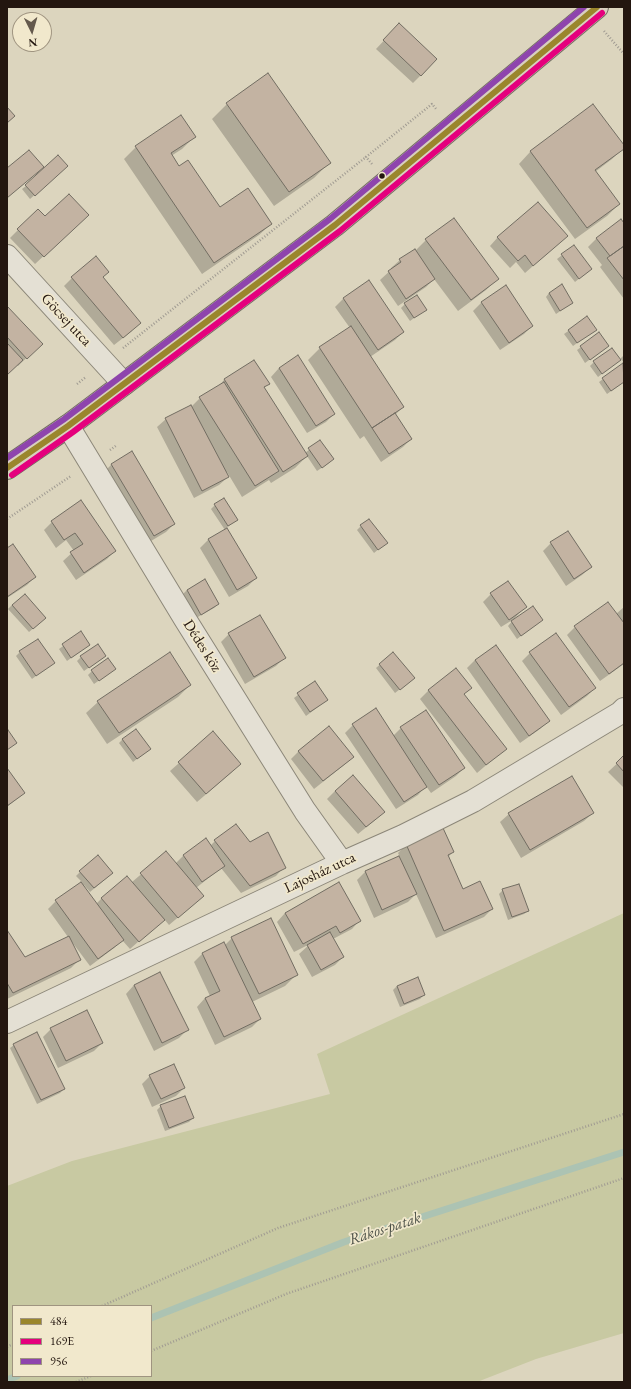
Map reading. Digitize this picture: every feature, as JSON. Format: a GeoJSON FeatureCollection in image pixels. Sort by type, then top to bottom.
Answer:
{"type":"FeatureCollection","features":[{"type":"Feature","properties":{"kind":"main road"},"geometry":{"type":"LineString","coordinates":[[7,468],[68,426],[335,225],[597,7]]}},
{"type":"Feature","properties":{"kind":"street","name":"Göcsej utca"},"geometry":{"type":"LineString","coordinates":[[7,256],[124,384]]}},
{"type":"Feature","properties":{"kind":"street","name":"Dédes köz"},"geometry":{"type":"LineString","coordinates":[[68,426],[185,619],[305,811],[342,863]]}},
{"type":"Feature","properties":{"kind":"street","name":"Lajosház utca"},"geometry":{"type":"LineString","coordinates":[[7,1022],[342,863],[403,836],[473,801],[614,717],[624,709]]}},
{"type":"Feature","properties":{"kind":"path"},"geometry":{"type":"LineString","coordinates":[[604,30],[624,54]]}},
{"type":"Feature","properties":{"kind":"path"},"geometry":{"type":"LineString","coordinates":[[105,362],[366,158],[432,104],[437,111]]}},
{"type":"Feature","properties":{"kind":"path"},"geometry":{"type":"LineString","coordinates":[[366,158],[372,164]]}},
{"type":"Feature","properties":{"kind":"path"},"geometry":{"type":"LineString","coordinates":[[7,519],[117,445]]}},
{"type":"Feature","properties":{"kind":"path"},"geometry":{"type":"LineString","coordinates":[[104,1305],[278,1228],[624,1114]]}},
{"type":"Feature","properties":{"kind":"path"},"geometry":{"type":"LineString","coordinates":[[152,1351],[286,1294],[624,1178]]}},
{"type":"Feature","properties":{"kind":"path"},"geometry":{"type":"LineString","coordinates":[[76,1382],[88,1377]]}},
{"type":"Feature","properties":{"kind":"green space"},"geometry":{"type":"Polygon","coordinates":[[[624,913],[624,1333],[536,1359],[477,1382],[7,1382],[7,1186],[72,1161],[330,1094],[317,1054],[624,913]]]}},
{"type":"Feature","properties":{"kind":"building"},"geometry":{"type":"Polygon","coordinates":[[[399,23],[437,59],[421,76],[383,40],[399,23]]]}},
{"type":"Feature","properties":{"kind":"building"},"geometry":{"type":"Polygon","coordinates":[[[268,73],[331,163],[289,192],[226,103],[268,73]]]}},
{"type":"Feature","properties":{"kind":"building"},"geometry":{"type":"Polygon","coordinates":[[[593,104],[624,145],[624,149],[595,170],[620,204],[587,228],[530,151],[593,104]]]}},
{"type":"Feature","properties":{"kind":"building"},"geometry":{"type":"Polygon","coordinates":[[[7,107],[15,116],[7,123],[7,107]]]}},
{"type":"Feature","properties":{"kind":"building"},"geometry":{"type":"Polygon","coordinates":[[[181,115],[196,137],[171,153],[179,166],[188,160],[220,207],[248,188],[272,224],[214,263],[135,146],[181,115]]]}},
{"type":"Feature","properties":{"kind":"building"},"geometry":{"type":"Polygon","coordinates":[[[29,150],[44,167],[7,198],[7,168],[29,150]]]}},
{"type":"Feature","properties":{"kind":"building"},"geometry":{"type":"Polygon","coordinates":[[[58,155],[68,166],[35,196],[25,185],[58,155]]]}},
{"type":"Feature","properties":{"kind":"building"},"geometry":{"type":"Polygon","coordinates":[[[69,194],[89,215],[44,257],[17,229],[38,209],[45,216],[69,194]]]}},
{"type":"Feature","properties":{"kind":"building"},"geometry":{"type":"Polygon","coordinates":[[[538,202],[568,236],[533,266],[525,255],[518,261],[497,237],[538,202]]]}},
{"type":"Feature","properties":{"kind":"building"},"geometry":{"type":"Polygon","coordinates":[[[454,218],[499,279],[471,300],[425,239],[454,218]]]}},
{"type":"Feature","properties":{"kind":"building"},"geometry":{"type":"Polygon","coordinates":[[[621,219],[624,223],[624,246],[610,256],[596,238],[621,219]]]}},
{"type":"Feature","properties":{"kind":"building"},"geometry":{"type":"Polygon","coordinates":[[[574,245],[592,269],[579,279],[561,254],[574,245]]]}},
{"type":"Feature","properties":{"kind":"building"},"geometry":{"type":"Polygon","coordinates":[[[624,246],[624,280],[607,258],[624,246]]]}},
{"type":"Feature","properties":{"kind":"building"},"geometry":{"type":"Polygon","coordinates":[[[415,249],[435,279],[406,299],[388,271],[401,262],[399,259],[415,249]]]}},
{"type":"Feature","properties":{"kind":"building"},"geometry":{"type":"Polygon","coordinates":[[[96,256],[109,272],[103,277],[141,323],[123,338],[71,277],[96,256]]]}},
{"type":"Feature","properties":{"kind":"building"},"geometry":{"type":"Polygon","coordinates":[[[369,280],[404,332],[378,350],[343,298],[369,280]]]}},
{"type":"Feature","properties":{"kind":"building"},"geometry":{"type":"Polygon","coordinates":[[[562,284],[573,303],[560,311],[549,293],[562,284]]]}},
{"type":"Feature","properties":{"kind":"building"},"geometry":{"type":"Polygon","coordinates":[[[506,285],[533,326],[509,343],[481,302],[506,285]]]}},
{"type":"Feature","properties":{"kind":"building"},"geometry":{"type":"Polygon","coordinates":[[[417,295],[427,310],[414,318],[404,303],[417,295]]]}},
{"type":"Feature","properties":{"kind":"building"},"geometry":{"type":"Polygon","coordinates":[[[7,306],[43,344],[27,359],[7,337],[7,306]]]}},
{"type":"Feature","properties":{"kind":"building"},"geometry":{"type":"Polygon","coordinates":[[[587,316],[597,330],[577,343],[568,330],[587,316]]]}},
{"type":"Feature","properties":{"kind":"building"},"geometry":{"type":"Polygon","coordinates":[[[351,326],[404,407],[372,428],[319,347],[351,326]]]}},
{"type":"Feature","properties":{"kind":"building"},"geometry":{"type":"Polygon","coordinates":[[[599,332],[609,346],[590,360],[580,346],[599,332]]]}},
{"type":"Feature","properties":{"kind":"building"},"geometry":{"type":"Polygon","coordinates":[[[7,343],[23,360],[7,375],[7,343]]]}},
{"type":"Feature","properties":{"kind":"building"},"geometry":{"type":"Polygon","coordinates":[[[612,348],[621,360],[602,374],[593,361],[612,348]]]}},
{"type":"Feature","properties":{"kind":"building"},"geometry":{"type":"Polygon","coordinates":[[[298,355],[335,414],[316,426],[279,368],[298,355]]]}},
{"type":"Feature","properties":{"kind":"building"},"geometry":{"type":"Polygon","coordinates":[[[254,360],[270,384],[264,387],[308,456],[283,472],[224,379],[254,360]]]}},
{"type":"Feature","properties":{"kind":"building"},"geometry":{"type":"Polygon","coordinates":[[[623,363],[624,382],[611,391],[602,378],[623,363]]]}},
{"type":"Feature","properties":{"kind":"building"},"geometry":{"type":"Polygon","coordinates":[[[224,382],[279,471],[255,486],[199,397],[224,382]]]}},
{"type":"Feature","properties":{"kind":"building"},"geometry":{"type":"Polygon","coordinates":[[[191,405],[229,477],[202,491],[165,418],[191,405]]]}},
{"type":"Feature","properties":{"kind":"building"},"geometry":{"type":"Polygon","coordinates":[[[395,413],[412,439],[389,454],[372,428],[395,413]]]}},
{"type":"Feature","properties":{"kind":"building"},"geometry":{"type":"Polygon","coordinates":[[[320,440],[334,459],[322,468],[308,448],[320,440]]]}},
{"type":"Feature","properties":{"kind":"building"},"geometry":{"type":"Polygon","coordinates":[[[132,451],[175,524],[154,536],[111,464],[132,451]]]}},
{"type":"Feature","properties":{"kind":"building"},"geometry":{"type":"Polygon","coordinates":[[[224,498],[238,520],[228,526],[214,504],[224,498]]]}},
{"type":"Feature","properties":{"kind":"building"},"geometry":{"type":"Polygon","coordinates":[[[81,500],[116,551],[84,573],[70,552],[83,544],[75,533],[64,540],[51,521],[81,500]]]}},
{"type":"Feature","properties":{"kind":"building"},"geometry":{"type":"Polygon","coordinates":[[[369,519],[388,543],[378,550],[360,525],[369,519]]]}},
{"type":"Feature","properties":{"kind":"building"},"geometry":{"type":"Polygon","coordinates":[[[227,528],[257,578],[237,590],[208,539],[227,528]]]}},
{"type":"Feature","properties":{"kind":"building"},"geometry":{"type":"Polygon","coordinates":[[[568,531],[592,567],[574,579],[550,542],[568,531]]]}},
{"type":"Feature","properties":{"kind":"building"},"geometry":{"type":"Polygon","coordinates":[[[13,544],[36,577],[7,597],[7,548],[13,544]]]}},
{"type":"Feature","properties":{"kind":"building"},"geometry":{"type":"Polygon","coordinates":[[[205,579],[219,604],[201,615],[187,590],[205,579]]]}},
{"type":"Feature","properties":{"kind":"building"},"geometry":{"type":"Polygon","coordinates":[[[508,581],[527,607],[509,620],[490,593],[508,581]]]}},
{"type":"Feature","properties":{"kind":"building"},"geometry":{"type":"Polygon","coordinates":[[[25,594],[46,618],[33,629],[12,605],[25,594]]]}},
{"type":"Feature","properties":{"kind":"building"},"geometry":{"type":"Polygon","coordinates":[[[608,602],[624,623],[624,663],[609,674],[574,626],[608,602]]]}},
{"type":"Feature","properties":{"kind":"building"},"geometry":{"type":"Polygon","coordinates":[[[533,606],[543,620],[521,636],[511,621],[533,606]]]}},
{"type":"Feature","properties":{"kind":"building"},"geometry":{"type":"Polygon","coordinates":[[[260,615],[286,658],[254,677],[228,633],[260,615]]]}},
{"type":"Feature","properties":{"kind":"building"},"geometry":{"type":"Polygon","coordinates":[[[81,631],[90,645],[71,658],[62,644],[81,631]]]}},
{"type":"Feature","properties":{"kind":"building"},"geometry":{"type":"Polygon","coordinates":[[[556,633],[596,688],[569,707],[529,652],[556,633]]]}},
{"type":"Feature","properties":{"kind":"building"},"geometry":{"type":"Polygon","coordinates":[[[38,639],[55,663],[36,676],[19,651],[38,639]]]}},
{"type":"Feature","properties":{"kind":"building"},"geometry":{"type":"Polygon","coordinates":[[[98,644],[106,656],[89,668],[80,656],[98,644]]]}},
{"type":"Feature","properties":{"kind":"building"},"geometry":{"type":"Polygon","coordinates":[[[496,645],[550,721],[529,736],[475,660],[496,645]]]}},
{"type":"Feature","properties":{"kind":"building"},"geometry":{"type":"Polygon","coordinates":[[[170,652],[191,685],[119,733],[97,701],[170,652]]]}},
{"type":"Feature","properties":{"kind":"building"},"geometry":{"type":"Polygon","coordinates":[[[393,652],[415,678],[400,690],[379,664],[393,652]]]}},
{"type":"Feature","properties":{"kind":"building"},"geometry":{"type":"Polygon","coordinates":[[[108,658],[116,669],[99,681],[91,670],[108,658]]]}},
{"type":"Feature","properties":{"kind":"building"},"geometry":{"type":"Polygon","coordinates":[[[456,668],[472,688],[464,694],[507,749],[486,765],[428,690],[456,668]]]}},
{"type":"Feature","properties":{"kind":"building"},"geometry":{"type":"Polygon","coordinates":[[[315,681],[328,700],[310,712],[297,693],[315,681]]]}},
{"type":"Feature","properties":{"kind":"building"},"geometry":{"type":"Polygon","coordinates":[[[376,708],[427,787],[404,802],[352,724],[376,708]]]}},
{"type":"Feature","properties":{"kind":"building"},"geometry":{"type":"Polygon","coordinates":[[[426,710],[465,768],[439,785],[400,727],[426,710]]]}},
{"type":"Feature","properties":{"kind":"building"},"geometry":{"type":"Polygon","coordinates":[[[329,726],[354,757],[323,781],[298,751],[329,726]]]}},
{"type":"Feature","properties":{"kind":"building"},"geometry":{"type":"Polygon","coordinates":[[[136,729],[151,749],[137,759],[122,739],[136,729]]]}},
{"type":"Feature","properties":{"kind":"building"},"geometry":{"type":"Polygon","coordinates":[[[8,730],[17,743],[7,750],[7,731],[8,730]]]}},
{"type":"Feature","properties":{"kind":"building"},"geometry":{"type":"Polygon","coordinates":[[[213,731],[241,764],[206,794],[178,762],[213,731]]]}},
{"type":"Feature","properties":{"kind":"building"},"geometry":{"type":"Polygon","coordinates":[[[624,755],[624,772],[616,763],[624,755]]]}},
{"type":"Feature","properties":{"kind":"building"},"geometry":{"type":"Polygon","coordinates":[[[7,768],[25,793],[7,806],[7,768]]]}},
{"type":"Feature","properties":{"kind":"building"},"geometry":{"type":"Polygon","coordinates":[[[353,775],[385,812],[366,827],[335,791],[353,775]]]}},
{"type":"Feature","properties":{"kind":"building"},"geometry":{"type":"Polygon","coordinates":[[[572,776],[594,813],[530,850],[508,813],[572,776]]]}},
{"type":"Feature","properties":{"kind":"building"},"geometry":{"type":"Polygon","coordinates":[[[236,824],[250,842],[268,832],[286,868],[250,886],[214,840],[236,824]]]}},
{"type":"Feature","properties":{"kind":"building"},"geometry":{"type":"Polygon","coordinates":[[[443,828],[454,852],[448,855],[463,889],[480,881],[493,909],[444,931],[406,844],[443,828]]]}},
{"type":"Feature","properties":{"kind":"building"},"geometry":{"type":"Polygon","coordinates":[[[206,838],[225,866],[202,882],[183,855],[206,838]]]}},
{"type":"Feature","properties":{"kind":"building"},"geometry":{"type":"Polygon","coordinates":[[[166,851],[204,896],[178,918],[140,873],[166,851]]]}},
{"type":"Feature","properties":{"kind":"building"},"geometry":{"type":"Polygon","coordinates":[[[98,855],[113,873],[94,888],[79,871],[98,855]]]}},
{"type":"Feature","properties":{"kind":"building"},"geometry":{"type":"Polygon","coordinates":[[[399,856],[417,894],[382,910],[365,871],[399,856]]]}},
{"type":"Feature","properties":{"kind":"building"},"geometry":{"type":"Polygon","coordinates":[[[127,876],[165,920],[139,942],[101,898],[127,876]]]}},
{"type":"Feature","properties":{"kind":"building"},"geometry":{"type":"Polygon","coordinates":[[[81,882],[124,940],[98,959],[55,900],[81,882]]]}},
{"type":"Feature","properties":{"kind":"building"},"geometry":{"type":"Polygon","coordinates":[[[339,882],[361,921],[340,933],[336,926],[303,944],[285,913],[339,882]]]}},
{"type":"Feature","properties":{"kind":"building"},"geometry":{"type":"Polygon","coordinates":[[[519,884],[529,911],[512,917],[502,889],[519,884]]]}},
{"type":"Feature","properties":{"kind":"building"},"geometry":{"type":"Polygon","coordinates":[[[271,918],[298,975],[259,994],[231,937],[271,918]]]}},
{"type":"Feature","properties":{"kind":"building"},"geometry":{"type":"Polygon","coordinates":[[[7,930],[25,957],[69,936],[81,960],[13,993],[7,983],[7,930]]]}},
{"type":"Feature","properties":{"kind":"building"},"geometry":{"type":"Polygon","coordinates":[[[330,932],[344,957],[321,970],[307,945],[330,932]]]}},
{"type":"Feature","properties":{"kind":"building"},"geometry":{"type":"Polygon","coordinates":[[[224,942],[261,1019],[224,1037],[205,998],[220,991],[202,953],[224,942]]]}},
{"type":"Feature","properties":{"kind":"building"},"geometry":{"type":"Polygon","coordinates":[[[160,972],[189,1030],[162,1043],[134,985],[160,972]]]}},
{"type":"Feature","properties":{"kind":"building"},"geometry":{"type":"Polygon","coordinates":[[[418,977],[425,995],[404,1004],[397,986],[418,977]]]}},
{"type":"Feature","properties":{"kind":"building"},"geometry":{"type":"Polygon","coordinates":[[[87,1010],[103,1043],[66,1061],[50,1028],[87,1010]]]}},
{"type":"Feature","properties":{"kind":"building"},"geometry":{"type":"Polygon","coordinates":[[[37,1032],[65,1089],[41,1100],[13,1044],[37,1032]]]}},
{"type":"Feature","properties":{"kind":"building"},"geometry":{"type":"Polygon","coordinates":[[[174,1064],[185,1088],[161,1099],[149,1075],[174,1064]]]}},
{"type":"Feature","properties":{"kind":"building"},"geometry":{"type":"Polygon","coordinates":[[[185,1096],[194,1118],[169,1128],[160,1105],[185,1096]]]}},
{"type":"Feature","properties":{"kind":"waterway","name":"Rákos-patak"},"geometry":{"type":"LineString","coordinates":[[152,1318],[344,1242],[624,1152]]}},
{"type":"Feature","properties":{"kind":"waterway","name":"Rákos-patak"},"geometry":{"type":"LineString","coordinates":[[7,1380],[14,1377]]}},
{"type":"Feature","properties":{"kind":"transit line","name":"956"},"geometry":{"type":"LineString","coordinates":[[7,458],[63,420],[330,219],[584,7]]}},
{"type":"Feature","properties":{"kind":"transit line","name":"484"},"geometry":{"type":"LineString","coordinates":[[7,468],[68,426],[335,225],[597,7]]}},
{"type":"Feature","properties":{"kind":"transit line","name":"169E"},"geometry":{"type":"LineString","coordinates":[[12,475],[73,432],[340,231],[602,13]]}}]}
